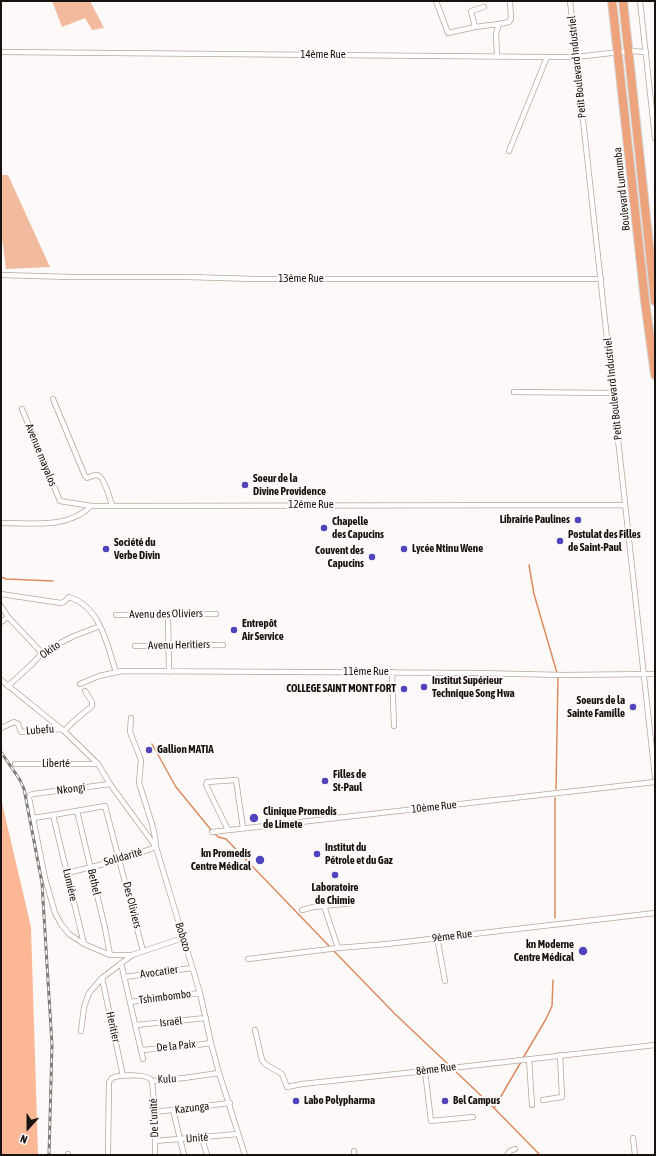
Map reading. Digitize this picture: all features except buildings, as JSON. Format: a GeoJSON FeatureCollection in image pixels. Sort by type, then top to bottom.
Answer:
{"type":"FeatureCollection","features":[{"type":"Feature","properties":{"kind":"highway","name":"Boulevard Lumumba"},"geometry":{"type":"LineString","coordinates":[[612,1],[644,293],[655,375]]}},
{"type":"Feature","properties":{"kind":"highway","name":"Boulevard Lumumba"},"geometry":{"type":"LineString","coordinates":[[623,1],[655,301]]}},
{"type":"Feature","properties":{"kind":"street"},"geometry":{"type":"LineString","coordinates":[[436,1],[448,33],[510,22],[512,19],[510,1]]}},
{"type":"Feature","properties":{"kind":"street","name":"Petit Boulevard Industriel"},"geometry":{"type":"LineString","coordinates":[[570,1],[655,777]]}},
{"type":"Feature","properties":{"kind":"street"},"geometry":{"type":"LineString","coordinates":[[640,1],[655,138]]}},
{"type":"Feature","properties":{"kind":"street"},"geometry":{"type":"LineString","coordinates":[[475,27],[470,11],[484,7]]}},
{"type":"Feature","properties":{"kind":"street"},"geometry":{"type":"LineString","coordinates":[[497,56],[496,34],[499,24]]}},
{"type":"Feature","properties":{"kind":"street","name":"14ème Rue"},"geometry":{"type":"LineString","coordinates":[[1,52],[576,57],[618,52],[646,52]]}},
{"type":"Feature","properties":{"kind":"street"},"geometry":{"type":"LineString","coordinates":[[509,151],[547,57]]}},
{"type":"Feature","properties":{"kind":"street","name":"13ème Rue"},"geometry":{"type":"LineString","coordinates":[[1,275],[254,279],[601,279]]}},
{"type":"Feature","properties":{"kind":"street"},"geometry":{"type":"LineString","coordinates":[[514,392],[613,393]]}},
{"type":"Feature","properties":{"kind":"street"},"geometry":{"type":"LineString","coordinates":[[52,399],[85,476],[87,478],[95,475],[100,476],[103,480],[112,505]]}},
{"type":"Feature","properties":{"kind":"street","name":"Avenue mayalos"},"geometry":{"type":"LineString","coordinates":[[22,409],[60,501],[91,506]]}},
{"type":"Feature","properties":{"kind":"street","name":"12ème Rue"},"geometry":{"type":"LineString","coordinates":[[1,523],[54,523],[72,518],[91,506],[112,505],[625,505]]}},
{"type":"Feature","properties":{"kind":"street"},"geometry":{"type":"LineString","coordinates":[[1,594],[61,603],[72,597],[89,609],[100,626],[116,672]]}},
{"type":"Feature","properties":{"kind":"street"},"geometry":{"type":"LineString","coordinates":[[1,606],[8,617],[42,653]]}},
{"type":"Feature","properties":{"kind":"street"},"geometry":{"type":"LineString","coordinates":[[168,614],[169,672]]}},
{"type":"Feature","properties":{"kind":"street","name":"Avenu des Oliviers"},"geometry":{"type":"LineString","coordinates":[[116,615],[216,614]]}},
{"type":"Feature","properties":{"kind":"street"},"geometry":{"type":"LineString","coordinates":[[1,622],[8,617]]}},
{"type":"Feature","properties":{"kind":"street","name":"Okito"},"geometry":{"type":"LineString","coordinates":[[8,686],[42,653],[56,643],[100,626]]}},
{"type":"Feature","properties":{"kind":"street","name":"Avenu Heritiers"},"geometry":{"type":"LineString","coordinates":[[135,646],[223,644]]}},
{"type":"Feature","properties":{"kind":"street","name":"11ème Rue"},"geometry":{"type":"LineString","coordinates":[[80,684],[99,676],[122,671],[392,672],[563,675],[655,674]]}},
{"type":"Feature","properties":{"kind":"street"},"geometry":{"type":"LineString","coordinates":[[392,672],[394,726]]}},
{"type":"Feature","properties":{"kind":"street"},"geometry":{"type":"LineString","coordinates":[[1,680],[63,730],[98,764],[110,784],[156,847]]}},
{"type":"Feature","properties":{"kind":"street"},"geometry":{"type":"LineString","coordinates":[[63,730],[92,706],[92,702],[85,692]]}},
{"type":"Feature","properties":{"kind":"street","name":"Bobozo"},"geometry":{"type":"LineString","coordinates":[[132,718],[130,732],[141,760],[140,783],[152,824],[156,847],[200,993],[219,1072],[230,1103],[245,1155]]}},
{"type":"Feature","properties":{"kind":"street","name":"Lubefu"},"geometry":{"type":"LineString","coordinates":[[1,728],[14,722],[18,724],[21,732],[63,730]]}},
{"type":"Feature","properties":{"kind":"street","name":"Liberté"},"geometry":{"type":"LineString","coordinates":[[15,764],[98,764]]}},
{"type":"Feature","properties":{"kind":"street"},"geometry":{"type":"LineString","coordinates":[[228,830],[206,785],[207,782],[236,780],[243,828]]}},
{"type":"Feature","properties":{"kind":"street","name":"10ème Rue"},"geometry":{"type":"LineString","coordinates":[[212,832],[655,782]]}},
{"type":"Feature","properties":{"kind":"street","name":"Nkongi"},"geometry":{"type":"LineString","coordinates":[[33,818],[29,798],[30,795],[110,784]]}},
{"type":"Feature","properties":{"kind":"street"},"geometry":{"type":"LineString","coordinates":[[120,860],[105,806],[33,818],[45,878],[55,913],[61,924],[69,934],[84,944],[110,955],[132,955]]}},
{"type":"Feature","properties":{"kind":"street","name":"Bethel"},"geometry":{"type":"LineString","coordinates":[[77,811],[91,866],[110,955]]}},
{"type":"Feature","properties":{"kind":"street","name":"Lumière"},"geometry":{"type":"LineString","coordinates":[[53,815],[84,944]]}},
{"type":"Feature","properties":{"kind":"street","name":"Solidarité"},"geometry":{"type":"LineString","coordinates":[[67,873],[120,860],[156,847]]}},
{"type":"Feature","properties":{"kind":"street","name":"Des Oliviers"},"geometry":{"type":"LineString","coordinates":[[120,860],[143,951]]}},
{"type":"Feature","properties":{"kind":"street"},"geometry":{"type":"LineString","coordinates":[[302,910],[353,903]]}},
{"type":"Feature","properties":{"kind":"street"},"geometry":{"type":"LineString","coordinates":[[324,906],[338,948]]}},
{"type":"Feature","properties":{"kind":"street","name":"9ème Rue"},"geometry":{"type":"LineString","coordinates":[[248,959],[324,949],[387,944],[437,937],[655,913]]}},
{"type":"Feature","properties":{"kind":"street"},"geometry":{"type":"LineString","coordinates":[[437,937],[445,981]]}},
{"type":"Feature","properties":{"kind":"street"},"geometry":{"type":"LineString","coordinates":[[81,1031],[84,1007],[89,993],[102,978],[132,955],[184,938]]}},
{"type":"Feature","properties":{"kind":"street"},"geometry":{"type":"LineString","coordinates":[[121,963],[143,1059]]}},
{"type":"Feature","properties":{"kind":"street","name":"Avocatier"},"geometry":{"type":"LineString","coordinates":[[125,977],[192,968]]}},
{"type":"Feature","properties":{"kind":"street","name":"Heritier"},"geometry":{"type":"LineString","coordinates":[[102,978],[122,1076]]}},
{"type":"Feature","properties":{"kind":"street","name":"Tshimbombo"},"geometry":{"type":"LineString","coordinates":[[130,1002],[200,993]]}},
{"type":"Feature","properties":{"kind":"street","name":"Israël"},"geometry":{"type":"LineString","coordinates":[[136,1025],[206,1018]]}},
{"type":"Feature","properties":{"kind":"street","name":"8ème Rue"},"geometry":{"type":"LineString","coordinates":[[254,1030],[262,1060],[265,1064],[282,1074],[287,1087],[302,1084],[655,1044]]}},
{"type":"Feature","properties":{"kind":"street","name":"De la Paix"},"geometry":{"type":"LineString","coordinates":[[141,1050],[211,1043]]}},
{"type":"Feature","properties":{"kind":"street"},"geometry":{"type":"LineString","coordinates":[[543,1100],[562,1097],[560,1055]]}},
{"type":"Feature","properties":{"kind":"street"},"geometry":{"type":"LineString","coordinates":[[529,1059],[532,1105]]}},
{"type":"Feature","properties":{"kind":"street"},"geometry":{"type":"LineString","coordinates":[[425,1071],[431,1121],[473,1117]]}},
{"type":"Feature","properties":{"kind":"street","name":"Kulu"},"geometry":{"type":"LineString","coordinates":[[108,1155],[109,1082],[111,1079],[122,1076],[145,1076],[150,1078],[152,1081],[219,1072]]}},
{"type":"Feature","properties":{"kind":"street","name":"De L'unité"},"geometry":{"type":"LineString","coordinates":[[152,1081],[155,1112],[155,1155]]}},
{"type":"Feature","properties":{"kind":"street","name":"Kazunga"},"geometry":{"type":"LineString","coordinates":[[155,1112],[230,1103]]}},
{"type":"Feature","properties":{"kind":"street"},"geometry":{"type":"LineString","coordinates":[[173,1110],[184,1155]]}},
{"type":"Feature","properties":{"kind":"street","name":"Unité"},"geometry":{"type":"LineString","coordinates":[[155,1141],[238,1134]]}},
{"type":"Feature","properties":{"kind":"street"},"geometry":{"type":"LineString","coordinates":[[202,1138],[207,1155]]}},
{"type":"Feature","properties":{"kind":"street"},"geometry":{"type":"LineString","coordinates":[[633,1138],[634,1155]]}},
{"type":"Feature","properties":{"kind":"street"},"geometry":{"type":"LineString","coordinates":[[508,1155],[507,1153],[515,1149]]}},
{"type":"Feature","properties":{"kind":"shaded area"},"geometry":{"type":"Polygon","coordinates":[[[52,1],[90,1],[104,28],[92,30],[85,18],[62,27],[52,1]]]}},
{"type":"Feature","properties":{"kind":"shaded area"},"geometry":{"type":"Polygon","coordinates":[[[1,175],[8,175],[50,267],[6,269],[1,230],[1,175]]]}},
{"type":"Feature","properties":{"kind":"shaded area"},"geometry":{"type":"Polygon","coordinates":[[[1,799],[31,927],[38,1155],[1,1155],[1,799]]]}},
{"type":"Feature","properties":{"kind":"waterway"},"geometry":{"type":"LineString","coordinates":[[529,565],[534,594],[557,673]]}},
{"type":"Feature","properties":{"kind":"waterway"},"geometry":{"type":"LineString","coordinates":[[1,577],[6,579],[53,581]]}},
{"type":"Feature","properties":{"kind":"waterway"},"geometry":{"type":"LineString","coordinates":[[556,789],[558,677]]}},
{"type":"Feature","properties":{"kind":"waterway"},"geometry":{"type":"LineString","coordinates":[[152,744],[176,787],[212,831]]}},
{"type":"Feature","properties":{"kind":"waterway"},"geometry":{"type":"LineString","coordinates":[[555,798],[555,918]]}},
{"type":"Feature","properties":{"kind":"waterway"},"geometry":{"type":"LineString","coordinates":[[215,834],[218,837],[226,839],[331,948]]}},
{"type":"Feature","properties":{"kind":"waterway"},"geometry":{"type":"LineString","coordinates":[[334,951],[394,1013],[450,1066]]}},
{"type":"Feature","properties":{"kind":"waterway"},"geometry":{"type":"LineString","coordinates":[[523,1058],[552,1006],[553,980]]}},
{"type":"Feature","properties":{"kind":"waterway"},"geometry":{"type":"LineString","coordinates":[[494,1108],[521,1062]]}},
{"type":"Feature","properties":{"kind":"waterway"},"geometry":{"type":"LineString","coordinates":[[453,1069],[540,1155]]}},
{"type":"Feature","properties":{"kind":"railway"},"geometry":{"type":"LineString","coordinates":[[1,752],[20,780],[24,789],[42,883],[52,1045],[49,1155]]}},
{"type":"Feature","properties":{"kind":"place","name":"Soeur de la Divine Providence"},"geometry":{"type":"Point","coordinates":[245,485]}},
{"type":"Feature","properties":{"kind":"place","name":"Librairie Paulines"},"geometry":{"type":"Point","coordinates":[578,520]}},
{"type":"Feature","properties":{"kind":"place","name":"Chapelle des Capucins"},"geometry":{"type":"Point","coordinates":[324,528]}},
{"type":"Feature","properties":{"kind":"place","name":"Postulat des Filles de Saint-Paul"},"geometry":{"type":"Point","coordinates":[560,541]}},
{"type":"Feature","properties":{"kind":"place","name":"Société du Verbe Divin"},"geometry":{"type":"Point","coordinates":[106,549]}},
{"type":"Feature","properties":{"kind":"place","name":"Lycée Ntinu Wene"},"geometry":{"type":"Point","coordinates":[404,549]}},
{"type":"Feature","properties":{"kind":"place","name":"Couvent des Capucins"},"geometry":{"type":"Point","coordinates":[372,557]}},
{"type":"Feature","properties":{"kind":"place","name":"Entrepôt Air Service"},"geometry":{"type":"Point","coordinates":[234,630]}},
{"type":"Feature","properties":{"kind":"place","name":"Institut Supérieur Technique Song Hwa"},"geometry":{"type":"Point","coordinates":[424,687]}},
{"type":"Feature","properties":{"kind":"place","name":"COLLEGE SAINT MONT FORT"},"geometry":{"type":"Point","coordinates":[404,689]}},
{"type":"Feature","properties":{"kind":"place","name":"Soeurs de la Sainte Famille"},"geometry":{"type":"Point","coordinates":[633,707]}},
{"type":"Feature","properties":{"kind":"place","name":"Gallion MATIA"},"geometry":{"type":"Point","coordinates":[149,750]}},
{"type":"Feature","properties":{"kind":"place","name":"Filles de St-Paul"},"geometry":{"type":"Point","coordinates":[325,781]}},
{"type":"Feature","properties":{"kind":"place","name":"Clinique Promedis de Limete"},"geometry":{"type":"Point","coordinates":[254,818]}},
{"type":"Feature","properties":{"kind":"place","name":"Institut du Pétrole et du Gaz"},"geometry":{"type":"Point","coordinates":[317,854]}},
{"type":"Feature","properties":{"kind":"place","name":"kn Promedis Centre Médical"},"geometry":{"type":"Point","coordinates":[260,860]}},
{"type":"Feature","properties":{"kind":"place","name":"Laboratoire de Chimie"},"geometry":{"type":"Point","coordinates":[335,875]}},
{"type":"Feature","properties":{"kind":"place","name":"kn Moderne Centre Médical"},"geometry":{"type":"Point","coordinates":[583,951]}},
{"type":"Feature","properties":{"kind":"place","name":"Labo Polypharma"},"geometry":{"type":"Point","coordinates":[296,1101]}},
{"type":"Feature","properties":{"kind":"place","name":"Bel Campus"},"geometry":{"type":"Point","coordinates":[445,1101]}}]}
